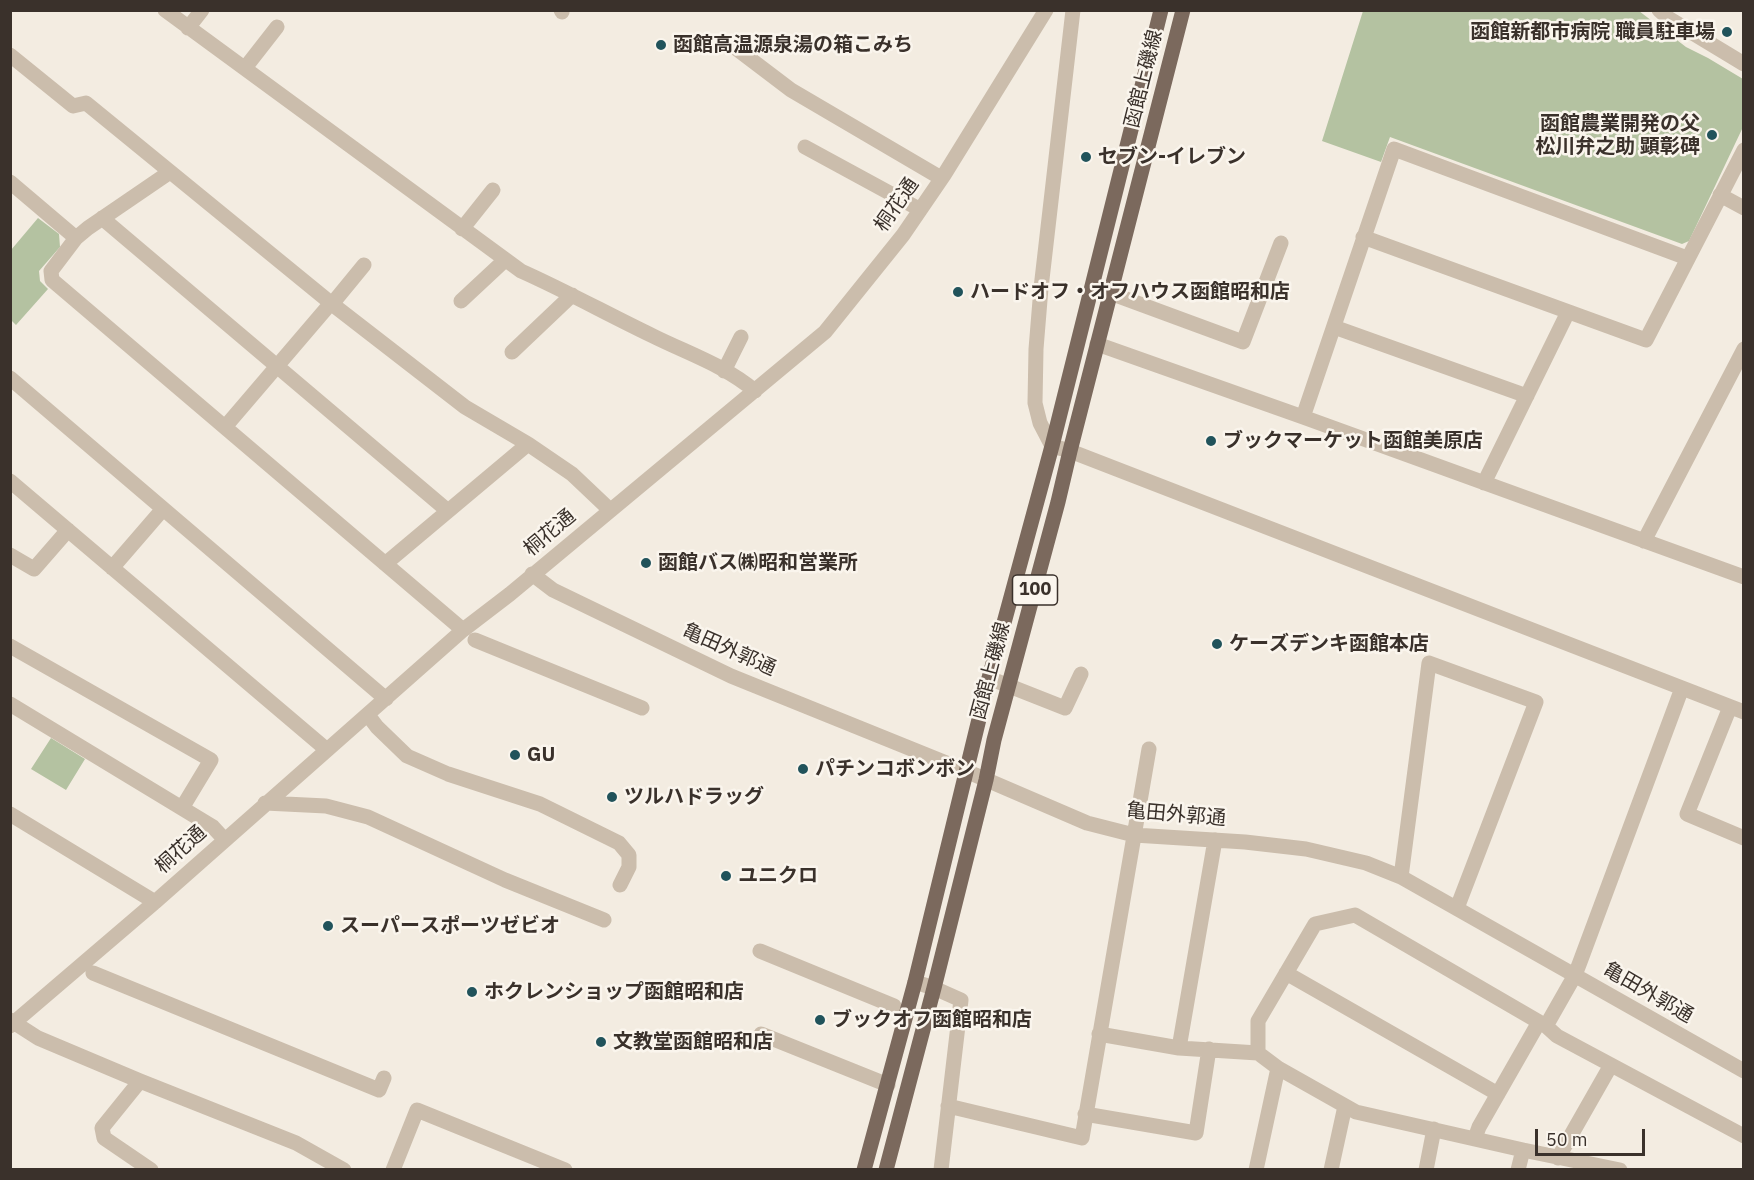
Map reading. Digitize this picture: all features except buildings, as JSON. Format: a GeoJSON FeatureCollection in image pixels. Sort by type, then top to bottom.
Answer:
{"type":"FeatureCollection","features":[{"type":"Feature","properties":{"kind":"main road","name":"函館上磯線"},"geometry":{"type":"LineString","coordinates":[[864,1170],[915,982],[988,678],[1052,446],[1161,10]]}},
{"type":"Feature","properties":{"kind":"main road","name":"函館上磯線"},"geometry":{"type":"LineString","coordinates":[[886,1170],[934,988],[994,740],[1058,502],[1183,10]]}},
{"type":"Feature","properties":{"kind":"street"},"geometry":{"type":"LineString","coordinates":[[165,10],[521,271],[742,380],[755,390]]}},
{"type":"Feature","properties":{"kind":"street"},"geometry":{"type":"LineString","coordinates":[[188,28],[202,10]]}},
{"type":"Feature","properties":{"kind":"street","name":"桐花通"},"geometry":{"type":"LineString","coordinates":[[12,1023],[155,902],[368,714],[469,635],[532,574],[825,332],[903,235],[1046,10]]}},
{"type":"Feature","properties":{"kind":"street"},"geometry":{"type":"LineString","coordinates":[[1073,10],[1036,349],[1035,403],[1040,423],[1052,446],[1070,451],[1736,710],[1687,813],[1743,838]]}},
{"type":"Feature","properties":{"kind":"street"},"geometry":{"type":"LineString","coordinates":[[1659,10],[1668,18],[1743,64]]}},
{"type":"Feature","properties":{"kind":"street"},"geometry":{"type":"LineString","coordinates":[[245,68],[277,27]]}},
{"type":"Feature","properties":{"kind":"street"},"geometry":{"type":"LineString","coordinates":[[733,46],[790,90],[941,178]]}},
{"type":"Feature","properties":{"kind":"street"},"geometry":{"type":"LineString","coordinates":[[10,55],[73,106],[86,103],[332,304],[465,407],[528,444],[572,474],[610,510]]}},
{"type":"Feature","properties":{"kind":"street"},"geometry":{"type":"LineString","coordinates":[[805,147],[919,209]]}},
{"type":"Feature","properties":{"kind":"street"},"geometry":{"type":"LineString","coordinates":[[1303,417],[1394,149],[1687,258]]}},
{"type":"Feature","properties":{"kind":"street"},"geometry":{"type":"LineString","coordinates":[[1363,237],[1646,340],[1743,150]]}},
{"type":"Feature","properties":{"kind":"street"},"geometry":{"type":"LineString","coordinates":[[170,172],[76,238],[51,271],[52,280],[469,635],[642,708]]}},
{"type":"Feature","properties":{"kind":"street"},"geometry":{"type":"LineString","coordinates":[[12,186],[76,238]]}},
{"type":"Feature","properties":{"kind":"street"},"geometry":{"type":"LineString","coordinates":[[462,229],[493,189]]}},
{"type":"Feature","properties":{"kind":"street"},"geometry":{"type":"LineString","coordinates":[[1720,195],[1743,208]]}},
{"type":"Feature","properties":{"kind":"street"},"geometry":{"type":"LineString","coordinates":[[102,218],[448,511]]}},
{"type":"Feature","properties":{"kind":"street"},"geometry":{"type":"LineString","coordinates":[[1110,293],[1243,342],[1281,243]]}},
{"type":"Feature","properties":{"kind":"street"},"geometry":{"type":"LineString","coordinates":[[460,301],[505,260]]}},
{"type":"Feature","properties":{"kind":"street"},"geometry":{"type":"LineString","coordinates":[[225,427],[364,265]]}},
{"type":"Feature","properties":{"kind":"street"},"geometry":{"type":"LineString","coordinates":[[512,352],[572,295]]}},
{"type":"Feature","properties":{"kind":"street"},"geometry":{"type":"LineString","coordinates":[[1484,483],[1568,312]]}},
{"type":"Feature","properties":{"kind":"street"},"geometry":{"type":"LineString","coordinates":[[1334,327],[1527,396]]}},
{"type":"Feature","properties":{"kind":"street"},"geometry":{"type":"LineString","coordinates":[[724,371],[741,337]]}},
{"type":"Feature","properties":{"kind":"street"},"geometry":{"type":"LineString","coordinates":[[1097,345],[1743,576]]}},
{"type":"Feature","properties":{"kind":"street"},"geometry":{"type":"LineString","coordinates":[[1644,541],[1743,349]]}},
{"type":"Feature","properties":{"kind":"street"},"geometry":{"type":"LineString","coordinates":[[10,378],[386,699]]}},
{"type":"Feature","properties":{"kind":"street"},"geometry":{"type":"LineString","coordinates":[[385,564],[528,444]]}},
{"type":"Feature","properties":{"kind":"street"},"geometry":{"type":"LineString","coordinates":[[10,481],[327,750]]}},
{"type":"Feature","properties":{"kind":"street"},"geometry":{"type":"LineString","coordinates":[[112,568],[163,509]]}},
{"type":"Feature","properties":{"kind":"street"},"geometry":{"type":"LineString","coordinates":[[10,555],[34,568],[68,530]]}},
{"type":"Feature","properties":{"kind":"street","name":"亀田外郭通"},"geometry":{"type":"LineString","coordinates":[[532,574],[553,590],[731,676],[966,771],[1087,823],[1134,835],[1306,849],[1366,863],[1401,878],[1457,908],[1743,1071]]}},
{"type":"Feature","properties":{"kind":"street"},"geometry":{"type":"LineString","coordinates":[[10,646],[211,760],[182,808]]}},
{"type":"Feature","properties":{"kind":"street"},"geometry":{"type":"LineString","coordinates":[[1401,878],[1429,663],[1536,702],[1457,908]]}},
{"type":"Feature","properties":{"kind":"street"},"geometry":{"type":"LineString","coordinates":[[988,678],[1065,708],[1081,674]]}},
{"type":"Feature","properties":{"kind":"street"},"geometry":{"type":"LineString","coordinates":[[1475,1138],[1498,1094],[1575,975],[1682,688]]}},
{"type":"Feature","properties":{"kind":"street"},"geometry":{"type":"LineString","coordinates":[[10,704],[213,827],[224,839]]}},
{"type":"Feature","properties":{"kind":"street"},"geometry":{"type":"LineString","coordinates":[[368,714],[376,727],[407,756],[448,774],[540,804],[619,843],[629,855],[629,867],[620,885]]}},
{"type":"Feature","properties":{"kind":"street"},"geometry":{"type":"LineString","coordinates":[[948,1106],[1082,1138],[1149,749]]}},
{"type":"Feature","properties":{"kind":"street"},"geometry":{"type":"LineString","coordinates":[[266,803],[326,806],[368,817],[505,880],[604,920]]}},
{"type":"Feature","properties":{"kind":"street"},"geometry":{"type":"LineString","coordinates":[[10,814],[155,902]]}},
{"type":"Feature","properties":{"kind":"street"},"geometry":{"type":"LineString","coordinates":[[1179,1048],[1215,840]]}},
{"type":"Feature","properties":{"kind":"street"},"geometry":{"type":"LineString","coordinates":[[1258,1053],[1258,1021],[1315,924],[1355,915],[1543,1024],[1557,1036],[1743,1136]]}},
{"type":"Feature","properties":{"kind":"street"},"geometry":{"type":"LineString","coordinates":[[760,951],[894,1005]]}},
{"type":"Feature","properties":{"kind":"street"},"geometry":{"type":"LineString","coordinates":[[93,973],[379,1090],[384,1078]]}},
{"type":"Feature","properties":{"kind":"street"},"geometry":{"type":"LineString","coordinates":[[1286,973],[1498,1094]]}},
{"type":"Feature","properties":{"kind":"street"},"geometry":{"type":"LineString","coordinates":[[915,982],[961,999],[941,1170]]}},
{"type":"Feature","properties":{"kind":"street"},"geometry":{"type":"LineString","coordinates":[[12,1023],[38,1038],[296,1143],[344,1170]]}},
{"type":"Feature","properties":{"kind":"street"},"geometry":{"type":"LineString","coordinates":[[761,1034],[888,1085]]}},
{"type":"Feature","properties":{"kind":"street"},"geometry":{"type":"LineString","coordinates":[[1099,1034],[1179,1048],[1258,1053],[1278,1068],[1356,1112],[1611,1168]]}},
{"type":"Feature","properties":{"kind":"street"},"geometry":{"type":"LineString","coordinates":[[1085,1114],[1196,1134],[1209,1049]]}},
{"type":"Feature","properties":{"kind":"street"},"geometry":{"type":"LineString","coordinates":[[1558,1158],[1611,1065]]}},
{"type":"Feature","properties":{"kind":"street"},"geometry":{"type":"LineString","coordinates":[[1256,1170],[1278,1068]]}},
{"type":"Feature","properties":{"kind":"street"},"geometry":{"type":"LineString","coordinates":[[140,1081],[102,1128],[102,1133],[104,1138],[151,1170]]}},
{"type":"Feature","properties":{"kind":"street"},"geometry":{"type":"LineString","coordinates":[[1331,1170],[1345,1106]]}},
{"type":"Feature","properties":{"kind":"street"},"geometry":{"type":"LineString","coordinates":[[393,1170],[417,1110],[565,1170]]}},
{"type":"Feature","properties":{"kind":"street"},"geometry":{"type":"LineString","coordinates":[[1426,1170],[1434,1129]]}},
{"type":"Feature","properties":{"kind":"street"},"geometry":{"type":"LineString","coordinates":[[1518,1170],[1523,1150]]}},
{"type":"Feature","properties":{"kind":"green space"},"geometry":{"type":"Polygon","coordinates":[[[1363,11],[1639,11],[1686,47],[1743,79],[1743,127],[1689,241],[1682,244],[1390,137],[1381,162],[1322,141],[1363,11]]]}},
{"type":"Feature","properties":{"kind":"green space"},"geometry":{"type":"Polygon","coordinates":[[[38,218],[59,234],[60,247],[39,271],[40,281],[48,289],[16,325],[11,320],[11,250],[38,218]]]}},
{"type":"Feature","properties":{"kind":"green space"},"geometry":{"type":"Polygon","coordinates":[[[51,738],[85,759],[66,790],[31,769],[51,738]]]}},
{"type":"Feature","properties":{"kind":"place","name":"函館新都市病院 職員駐車場"},"geometry":{"type":"Point","coordinates":[1727,32]}},
{"type":"Feature","properties":{"kind":"place","name":"函館高温源泉湯の箱こみち"},"geometry":{"type":"Point","coordinates":[661,45]}},
{"type":"Feature","properties":{"kind":"place","name":"函館農業開発の父 松川弁之助 顕彰碑"},"geometry":{"type":"Point","coordinates":[1712,135]}},
{"type":"Feature","properties":{"kind":"place","name":"セブン-イレブン"},"geometry":{"type":"Point","coordinates":[1086,157]}},
{"type":"Feature","properties":{"kind":"place","name":"ハードオフ・オフハウス函館昭和店"},"geometry":{"type":"Point","coordinates":[958,292]}},
{"type":"Feature","properties":{"kind":"place","name":"ブックマーケット函館美原店"},"geometry":{"type":"Point","coordinates":[1211,441]}},
{"type":"Feature","properties":{"kind":"place","name":"函館バス㈱昭和営業所"},"geometry":{"type":"Point","coordinates":[646,563]}},
{"type":"Feature","properties":{"kind":"place","name":"ケーズデンキ函館本店"},"geometry":{"type":"Point","coordinates":[1217,644]}},
{"type":"Feature","properties":{"kind":"place","name":"GU"},"geometry":{"type":"Point","coordinates":[515,755]}},
{"type":"Feature","properties":{"kind":"place","name":"パチンコボンボン"},"geometry":{"type":"Point","coordinates":[803,769]}},
{"type":"Feature","properties":{"kind":"place","name":"ツルハドラッグ"},"geometry":{"type":"Point","coordinates":[612,797]}},
{"type":"Feature","properties":{"kind":"place","name":"ユニクロ"},"geometry":{"type":"Point","coordinates":[726,876]}},
{"type":"Feature","properties":{"kind":"place","name":"スーパースポーツゼビオ"},"geometry":{"type":"Point","coordinates":[328,926]}},
{"type":"Feature","properties":{"kind":"place","name":"ホクレンショップ函館昭和店"},"geometry":{"type":"Point","coordinates":[472,992]}},
{"type":"Feature","properties":{"kind":"place","name":"ブックオフ函館昭和店"},"geometry":{"type":"Point","coordinates":[820,1020]}},
{"type":"Feature","properties":{"kind":"place","name":"文教堂函館昭和店"},"geometry":{"type":"Point","coordinates":[601,1042]}}]}
